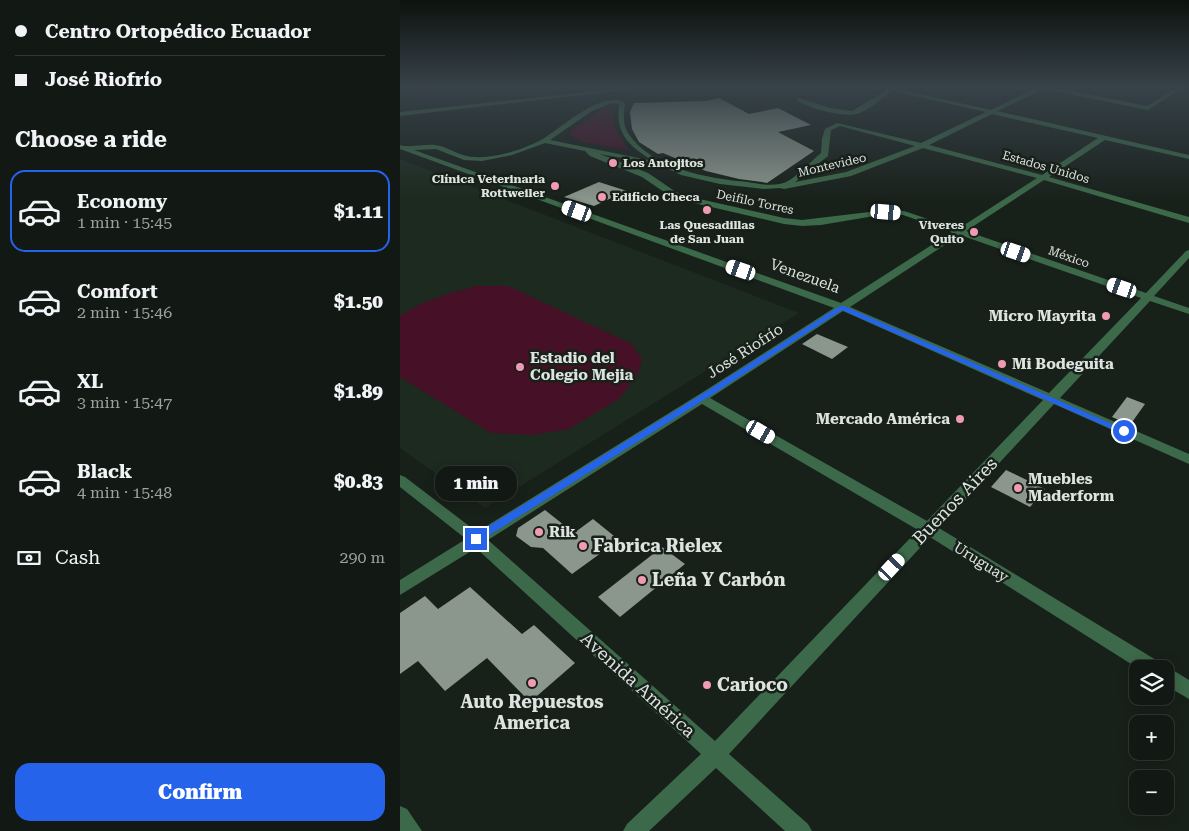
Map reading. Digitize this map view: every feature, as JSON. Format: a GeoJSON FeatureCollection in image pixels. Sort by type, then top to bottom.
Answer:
{"type":"FeatureCollection","features":[{"type":"Feature","properties":{"kind":"street","name":"Montevideo"},"geometry":{"type":"LineString","coordinates":[[546,141],[570,125]]}},
{"type":"Feature","properties":{"kind":"street","name":"Montevideo"},"geometry":{"type":"LineString","coordinates":[[622,125],[627,136],[641,150],[669,167]]}},
{"type":"Feature","properties":{"kind":"street","name":"Estados Unidos"},"geometry":{"type":"LineString","coordinates":[[784,187],[825,154],[825,139],[828,129],[837,125]]}},
{"type":"Feature","properties":{"kind":"street","name":"Estados Unidos"},"geometry":{"type":"LineString","coordinates":[[842,125],[923,145],[1189,220]]}},
{"type":"Feature","properties":{"kind":"street","name":"Montevideo"},"geometry":{"type":"LineString","coordinates":[[589,149],[669,167],[705,179],[759,188],[784,187],[811,184],[877,166],[964,125]]}},
{"type":"Feature","properties":{"kind":"street"},"geometry":{"type":"LineString","coordinates":[[1051,125],[1189,157]]}},
{"type":"Feature","properties":{"kind":"street","name":"José Riofrío"},"geometry":{"type":"LineString","coordinates":[[400,588],[701,398],[1104,137]]}},
{"type":"Feature","properties":{"kind":"street"},"geometry":{"type":"LineString","coordinates":[[402,149],[439,148],[460,157],[477,159],[505,155],[546,141]]}},
{"type":"Feature","properties":{"kind":"street","name":"Deifilo Torres"},"geometry":{"type":"LineString","coordinates":[[546,141],[589,149],[589,152],[592,154],[645,175],[673,194],[784,221],[821,222],[886,212],[913,216]]}},
{"type":"Feature","properties":{"kind":"street","name":"Venezuela"},"geometry":{"type":"LineString","coordinates":[[402,149],[842,307],[1189,459]]}},
{"type":"Feature","properties":{"kind":"street","name":"México"},"geometry":{"type":"LineString","coordinates":[[913,216],[1189,311]]}},
{"type":"Feature","properties":{"kind":"street","name":"Buenos Aires"},"geometry":{"type":"LineString","coordinates":[[634,831],[715,755],[1189,253]]}},
{"type":"Feature","properties":{"kind":"street","name":"Uruguay"},"geometry":{"type":"LineString","coordinates":[[701,398],[928,529],[1140,660]]}},
{"type":"Feature","properties":{"kind":"street","name":"Avenida América"},"geometry":{"type":"LineString","coordinates":[[400,480],[476,539],[801,831]]}},
{"type":"Feature","properties":{"kind":"street"},"geometry":{"type":"LineString","coordinates":[[1174,681],[1189,690]]}},
{"type":"Feature","properties":{"kind":"street"},"geometry":{"type":"LineString","coordinates":[[400,816],[411,831]]}},
{"type":"Feature","properties":{"kind":"shaded area"},"geometry":{"type":"Polygon","coordinates":[[[580,125],[613,125],[628,150],[584,142],[569,135],[572,130],[580,125]]]}},
{"type":"Feature","properties":{"kind":"shaded area"},"geometry":{"type":"Polygon","coordinates":[[[400,159],[799,313],[485,508],[400,448],[400,159]]]}},
{"type":"Feature","properties":{"kind":"shaded area","name":"Estadio del Colegio Mejia"},"geometry":{"type":"Polygon","coordinates":[[[476,286],[508,286],[632,344],[642,360],[638,374],[620,398],[569,429],[531,435],[491,433],[400,377],[400,316],[427,301],[476,286]]]}},
{"type":"Feature","properties":{"kind":"building"},"geometry":{"type":"Polygon","coordinates":[[[632,125],[811,125],[778,132],[814,151],[767,183],[706,171],[663,153],[658,154],[639,142],[632,125]]]}},
{"type":"Feature","properties":{"kind":"building"},"geometry":{"type":"Polygon","coordinates":[[[599,182],[627,191],[594,206],[564,197],[599,182]]]}},
{"type":"Feature","properties":{"kind":"building"},"geometry":{"type":"Polygon","coordinates":[[[817,334],[848,347],[832,359],[802,344],[817,334]]]}},
{"type":"Feature","properties":{"kind":"building"},"geometry":{"type":"Polygon","coordinates":[[[1127,397],[1145,404],[1130,425],[1112,417],[1127,397]]]}},
{"type":"Feature","properties":{"kind":"building","name":"Muebles Maderform"},"geometry":{"type":"Polygon","coordinates":[[[1006,470],[1045,489],[1030,507],[991,487],[1006,470]]]}},
{"type":"Feature","properties":{"kind":"building"},"geometry":{"type":"Polygon","coordinates":[[[545,510],[574,533],[593,519],[619,540],[572,574],[543,548],[531,547],[516,536],[518,528],[545,510]]]}},
{"type":"Feature","properties":{"kind":"building","name":"Leña Y Carbón"},"geometry":{"type":"Polygon","coordinates":[[[662,547],[685,564],[620,617],[598,597],[662,547]]]}},
{"type":"Feature","properties":{"kind":"building"},"geometry":{"type":"Polygon","coordinates":[[[470,587],[522,634],[534,625],[575,663],[530,702],[487,658],[445,691],[418,661],[400,674],[400,613],[425,596],[438,609],[470,587]]]}},
{"type":"Feature","properties":{"kind":"place","name":"Los Antojitos"},"geometry":{"type":"Point","coordinates":[613,163]}},
{"type":"Feature","properties":{"kind":"place","name":"Clínica Veterinaria Rottweiler"},"geometry":{"type":"Point","coordinates":[555,186]}},
{"type":"Feature","properties":{"kind":"place","name":"Edificio Checa"},"geometry":{"type":"Point","coordinates":[602,197]}},
{"type":"Feature","properties":{"kind":"place","name":"Las Quesadillas de San Juan"},"geometry":{"type":"Point","coordinates":[707,210]}},
{"type":"Feature","properties":{"kind":"place","name":"Viveres Quito"},"geometry":{"type":"Point","coordinates":[974,232]}},
{"type":"Feature","properties":{"kind":"place","name":"Micro Mayrita"},"geometry":{"type":"Point","coordinates":[1106,316]}},
{"type":"Feature","properties":{"kind":"place","name":"Mi Bodeguita"},"geometry":{"type":"Point","coordinates":[1002,364]}},
{"type":"Feature","properties":{"kind":"place","name":"Estadio del Colegio Mejia"},"geometry":{"type":"Point","coordinates":[520,367]}},
{"type":"Feature","properties":{"kind":"place","name":"Mercado América"},"geometry":{"type":"Point","coordinates":[960,419]}},
{"type":"Feature","properties":{"kind":"place","name":"Muebles Maderform"},"geometry":{"type":"Point","coordinates":[1018,488]}},
{"type":"Feature","properties":{"kind":"place","name":"Rik"},"geometry":{"type":"Point","coordinates":[539,532]}},
{"type":"Feature","properties":{"kind":"place","name":"Fabrica Rielex"},"geometry":{"type":"Point","coordinates":[583,546]}},
{"type":"Feature","properties":{"kind":"place","name":"Leña Y Carbón"},"geometry":{"type":"Point","coordinates":[642,580]}},
{"type":"Feature","properties":{"kind":"place","name":"Auto Repuestos America"},"geometry":{"type":"Point","coordinates":[532,683]}},
{"type":"Feature","properties":{"kind":"place","name":"Carioco"},"geometry":{"type":"Point","coordinates":[707,685]}},
{"type":"Feature","properties":{"kind":"route"},"geometry":{"type":"LineString","coordinates":[[476,539],[707,395],[842,307],[1124,431]]}}]}
